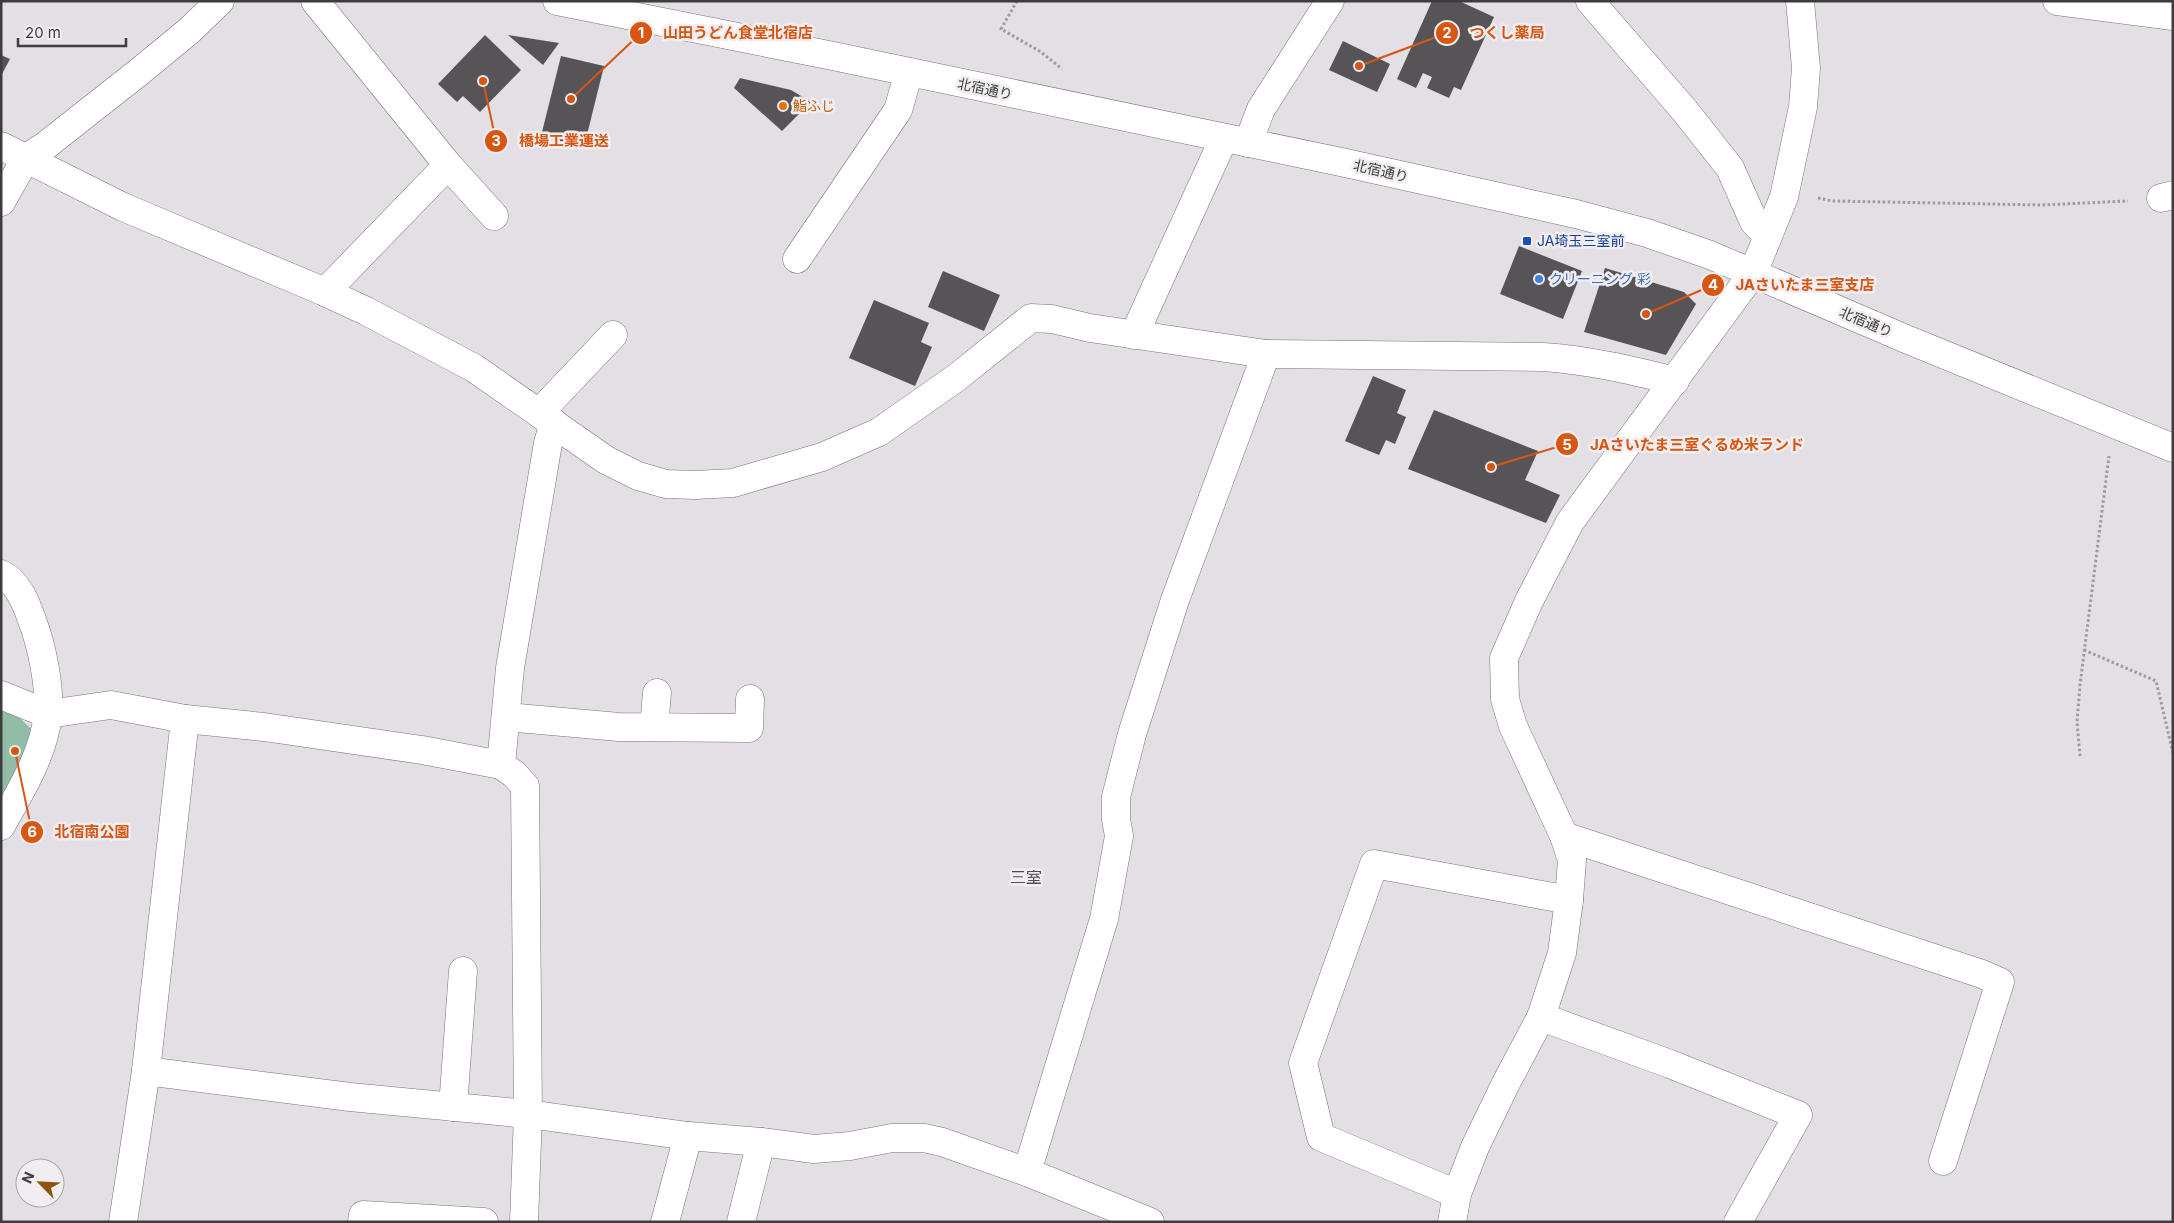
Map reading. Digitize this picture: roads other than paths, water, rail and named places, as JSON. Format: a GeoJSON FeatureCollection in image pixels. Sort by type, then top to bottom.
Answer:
{"type":"FeatureCollection","features":[{"type":"Feature","properties":{"kind":"street"},"geometry":{"type":"LineString","coordinates":[[1,202],[26,158],[45,146],[140,72],[190,30],[220,1]]}},
{"type":"Feature","properties":{"kind":"street"},"geometry":{"type":"LineString","coordinates":[[315,1],[448,165],[494,216]]}},
{"type":"Feature","properties":{"kind":"street","name":"北宿通り"},"geometry":{"type":"LineString","coordinates":[[557,1],[1236,140],[1576,214],[1679,244],[1753,273],[1906,339],[2173,448]]}},
{"type":"Feature","properties":{"kind":"street"},"geometry":{"type":"LineString","coordinates":[[1134,335],[1236,140],[1261,109],[1330,1]]}},
{"type":"Feature","properties":{"kind":"street"},"geometry":{"type":"LineString","coordinates":[[1590,1],[1685,111],[1730,168],[1754,222],[1768,236]]}},
{"type":"Feature","properties":{"kind":"street"},"geometry":{"type":"LineString","coordinates":[[1452,1222],[1457,1194],[1475,1147],[1541,1017],[1562,953],[1569,900],[1572,860],[1564,836],[1513,726],[1505,699],[1504,658],[1529,601],[1570,522],[1753,273],[1786,187],[1803,107],[1806,68],[1800,1]]}},
{"type":"Feature","properties":{"kind":"street"},"geometry":{"type":"LineString","coordinates":[[2057,1],[2173,16]]}},
{"type":"Feature","properties":{"kind":"street"},"geometry":{"type":"LineString","coordinates":[[797,259],[898,110],[909,72]]}},
{"type":"Feature","properties":{"kind":"street"},"geometry":{"type":"LineString","coordinates":[[1,146],[123,207],[325,292],[474,368],[606,460],[638,476],[666,484],[733,483],[815,459],[879,432],[956,378],[1031,318],[1052,319],[1090,328],[1266,354],[1576,359],[1623,367],[1675,381]]}},
{"type":"Feature","properties":{"kind":"street"},"geometry":{"type":"LineString","coordinates":[[325,292],[448,165]]}},
{"type":"Feature","properties":{"kind":"street"},"geometry":{"type":"LineString","coordinates":[[501,765],[510,668],[548,443],[546,418],[613,335]]}},
{"type":"Feature","properties":{"kind":"street"},"geometry":{"type":"LineString","coordinates":[[1027,1172],[1104,919],[1119,836],[1116,818],[1116,797],[1132,734],[1175,600],[1266,354]]}},
{"type":"Feature","properties":{"kind":"street"},"geometry":{"type":"LineString","coordinates":[[1,574],[11,579],[26,605],[41,644],[48,714],[38,752],[23,786],[1,826]]}},
{"type":"Feature","properties":{"kind":"street"},"geometry":{"type":"LineString","coordinates":[[654,727],[657,693]]}},
{"type":"Feature","properties":{"kind":"street"},"geometry":{"type":"LineString","coordinates":[[1,695],[48,714],[111,705],[185,719],[264,727],[422,750],[501,765],[514,774],[525,786],[528,1114],[524,1222]]}},
{"type":"Feature","properties":{"kind":"street"},"geometry":{"type":"LineString","coordinates":[[506,717],[619,727],[749,728],[750,699]]}},
{"type":"Feature","properties":{"kind":"street"},"geometry":{"type":"LineString","coordinates":[[123,1222],[146,1071],[185,719]]}},
{"type":"Feature","properties":{"kind":"street"},"geometry":{"type":"LineString","coordinates":[[1564,836],[1982,974],[2000,982],[1943,1160]]}},
{"type":"Feature","properties":{"kind":"street"},"geometry":{"type":"LineString","coordinates":[[1457,1194],[1321,1137],[1303,1063],[1374,864],[1569,900]]}},
{"type":"Feature","properties":{"kind":"street"},"geometry":{"type":"LineString","coordinates":[[453,1107],[463,970]]}},
{"type":"Feature","properties":{"kind":"street"},"geometry":{"type":"LineString","coordinates":[[1541,1017],[1670,1064],[1798,1115],[1738,1222]]}},
{"type":"Feature","properties":{"kind":"street"},"geometry":{"type":"LineString","coordinates":[[146,1071],[350,1097],[528,1114],[688,1136],[761,1142],[814,1149],[850,1146],[892,1138],[924,1138],[942,1142],[1027,1172],[1150,1222]]}},
{"type":"Feature","properties":{"kind":"street"},"geometry":{"type":"LineString","coordinates":[[665,1222],[688,1136]]}},
{"type":"Feature","properties":{"kind":"street"},"geometry":{"type":"LineString","coordinates":[[741,1222],[761,1142]]}},
{"type":"Feature","properties":{"kind":"street"},"geometry":{"type":"LineString","coordinates":[[362,1222],[363,1215],[484,1222]]}},
{"type":"Feature","properties":{"kind":"place","name":"つくし薬局"},"geometry":{"type":"Point","coordinates":[1359,66]}},
{"type":"Feature","properties":{"kind":"place","name":"橋場工業運送"},"geometry":{"type":"Point","coordinates":[483,81]}},
{"type":"Feature","properties":{"kind":"place","name":"山田うどん食堂北宿店"},"geometry":{"type":"Point","coordinates":[571,99]}},
{"type":"Feature","properties":{"kind":"place","name":"鮨ふじ"},"geometry":{"type":"Point","coordinates":[783,106]}},
{"type":"Feature","properties":{"kind":"place","name":"JA埼玉三室前"},"geometry":{"type":"Point","coordinates":[1527,241]}},
{"type":"Feature","properties":{"kind":"place","name":"クリーニング 彩"},"geometry":{"type":"Point","coordinates":[1539,279]}},
{"type":"Feature","properties":{"kind":"place","name":"JAさいたま三室支店"},"geometry":{"type":"Point","coordinates":[1646,314]}},
{"type":"Feature","properties":{"kind":"place","name":"JAさいたま三室ぐるめ米ランド"},"geometry":{"type":"Point","coordinates":[1491,467]}},
{"type":"Feature","properties":{"kind":"place","name":"北宿南公園"},"geometry":{"type":"Point","coordinates":[15,751]}},
{"type":"Feature","properties":{"kind":"district","name":"三室"},"geometry":{"type":"Point","coordinates":[1026,877]}}]}
